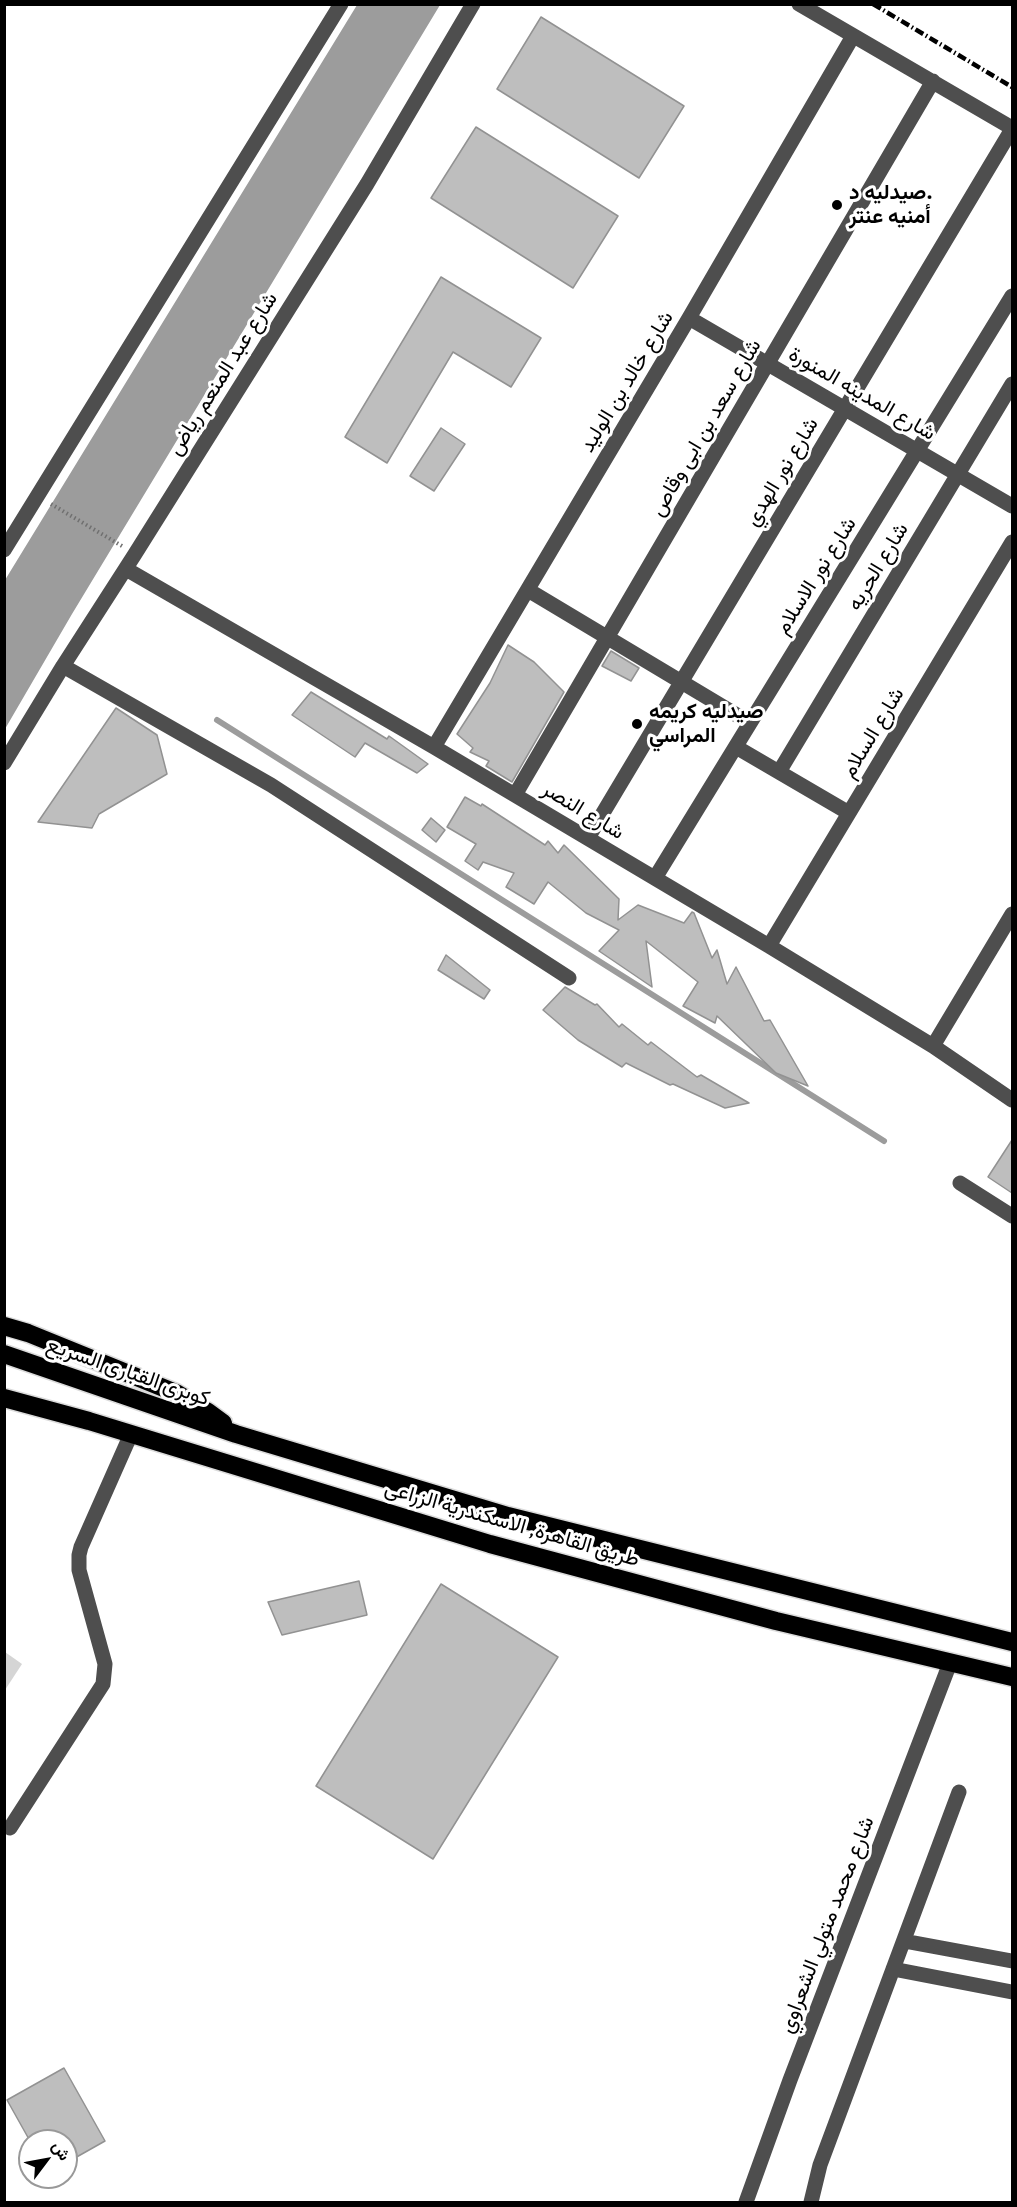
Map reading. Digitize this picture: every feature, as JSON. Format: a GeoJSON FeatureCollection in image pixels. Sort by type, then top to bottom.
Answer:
{"type":"FeatureCollection","features":[{"type":"Feature","properties":{"kind":"highway"},"geometry":{"type":"LineString","coordinates":[[4,1326],[27,1333],[176,1393],[208,1412],[236,1434]]}},
{"type":"Feature","properties":{"kind":"highway","name":"كوبرى القبارى السريع"},"geometry":{"type":"LineString","coordinates":[[4,1354],[236,1434]]}},
{"type":"Feature","properties":{"kind":"highway","name":"طريق القاهرة, الاسكندرية الزراعى"},"geometry":{"type":"LineString","coordinates":[[4,1398],[131,1434],[490,1544],[776,1621],[1012,1677]]}},
{"type":"Feature","properties":{"kind":"highway","name":"طريق القاهرة, الاسكندرية الزراعى"},"geometry":{"type":"LineString","coordinates":[[236,1434],[508,1516],[1012,1642]]}},
{"type":"Feature","properties":{"kind":"street"},"geometry":{"type":"LineString","coordinates":[[4,550],[11,525],[37,495],[341,4]]}},
{"type":"Feature","properties":{"kind":"street","name":"شارع عبد المنعم رياض"},"geometry":{"type":"LineString","coordinates":[[4,763],[367,184],[473,4]]}},
{"type":"Feature","properties":{"kind":"street"},"geometry":{"type":"LineString","coordinates":[[799,4],[1012,128]]}},
{"type":"Feature","properties":{"kind":"street","name":"شارع خالد بن الوليد"},"geometry":{"type":"LineString","coordinates":[[434,747],[689,318],[853,36]]}},
{"type":"Feature","properties":{"kind":"street","name":"شارع سعد بن ابى وقاص"},"geometry":{"type":"LineString","coordinates":[[515,795],[933,81]]}},
{"type":"Feature","properties":{"kind":"street","name":"شارع نور الهدي"},"geometry":{"type":"LineString","coordinates":[[588,838],[1012,128]]}},
{"type":"Feature","properties":{"kind":"street","name":"شارع نور الاسلام"},"geometry":{"type":"LineString","coordinates":[[655,878],[1012,296]]}},
{"type":"Feature","properties":{"kind":"street","name":"شارع المدينه المنورة"},"geometry":{"type":"LineString","coordinates":[[689,318],[1012,506]]}},
{"type":"Feature","properties":{"kind":"street","name":"شارع الحريه"},"geometry":{"type":"LineString","coordinates":[[779,772],[1012,384]]}},
{"type":"Feature","properties":{"kind":"street","name":"شارع السلام"},"geometry":{"type":"LineString","coordinates":[[769,946],[1012,542]]}},
{"type":"Feature","properties":{"kind":"street","name":"شارع النصر"},"geometry":{"type":"LineString","coordinates":[[126,569],[434,747],[769,946],[933,1046],[1012,1100]]}},
{"type":"Feature","properties":{"kind":"street"},"geometry":{"type":"LineString","coordinates":[[528,590],[750,723]]}},
{"type":"Feature","properties":{"kind":"street"},"geometry":{"type":"LineString","coordinates":[[63,666],[271,785],[569,978]]}},
{"type":"Feature","properties":{"kind":"street"},"geometry":{"type":"LineString","coordinates":[[735,747],[849,813]]}},
{"type":"Feature","properties":{"kind":"street"},"geometry":{"type":"LineString","coordinates":[[933,1046],[1012,914]]}},
{"type":"Feature","properties":{"kind":"street"},"geometry":{"type":"LineString","coordinates":[[960,1183],[1012,1216]]}},
{"type":"Feature","properties":{"kind":"street"},"geometry":{"type":"LineString","coordinates":[[10,1828],[103,1684],[105,1664],[79,1570],[79,1555],[131,1434]]}},
{"type":"Feature","properties":{"kind":"street","name":"شارع محمد متولي الشعراوي"},"geometry":{"type":"LineString","coordinates":[[746,2202],[790,2080],[950,1663]]}},
{"type":"Feature","properties":{"kind":"street"},"geometry":{"type":"LineString","coordinates":[[811,2202],[819,2165],[959,1792]]}},
{"type":"Feature","properties":{"kind":"street"},"geometry":{"type":"LineString","coordinates":[[904,1941],[1012,1961]]}},
{"type":"Feature","properties":{"kind":"street"},"geometry":{"type":"LineString","coordinates":[[893,1969],[1012,1992]]}},
{"type":"Feature","properties":{"kind":"path"},"geometry":{"type":"LineString","coordinates":[[37,495],[135,554]]}},
{"type":"Feature","properties":{"kind":"shaded area"},"geometry":{"type":"Polygon","coordinates":[[[357,5],[440,5],[5,729],[5,580],[357,5]]]}},
{"type":"Feature","properties":{"kind":"shaded area"},"geometry":{"type":"Polygon","coordinates":[[[5,1652],[22,1664],[5,1690],[5,1652]]]}},
{"type":"Feature","properties":{"kind":"building"},"geometry":{"type":"Polygon","coordinates":[[[541,17],[684,106],[639,178],[497,89],[541,17]]]}},
{"type":"Feature","properties":{"kind":"building"},"geometry":{"type":"Polygon","coordinates":[[[476,127],[618,216],[573,288],[431,198],[476,127]]]}},
{"type":"Feature","properties":{"kind":"building"},"geometry":{"type":"Polygon","coordinates":[[[441,277],[541,338],[511,387],[453,352],[387,463],[345,437],[441,277]]]}},
{"type":"Feature","properties":{"kind":"building"},"geometry":{"type":"Polygon","coordinates":[[[441,428],[465,444],[434,491],[410,476],[441,428]]]}},
{"type":"Feature","properties":{"kind":"building"},"geometry":{"type":"Polygon","coordinates":[[[508,645],[534,662],[564,692],[512,782],[486,766],[489,761],[470,752],[473,748],[457,734],[490,683],[508,645]]]}},
{"type":"Feature","properties":{"kind":"building"},"geometry":{"type":"Polygon","coordinates":[[[611,651],[639,668],[631,681],[602,666],[611,651]]]}},
{"type":"Feature","properties":{"kind":"building"},"geometry":{"type":"Polygon","coordinates":[[[311,692],[387,739],[389,736],[428,764],[417,773],[365,743],[355,757],[292,715],[311,692]]]}},
{"type":"Feature","properties":{"kind":"building"},"geometry":{"type":"Polygon","coordinates":[[[116,708],[157,735],[167,774],[99,814],[92,828],[38,822],[116,708]]]}},
{"type":"Feature","properties":{"kind":"building"},"geometry":{"type":"Polygon","coordinates":[[[465,797],[481,806],[482,804],[545,845],[548,841],[558,853],[564,845],[619,899],[618,920],[638,905],[684,923],[692,912],[694,913],[712,958],[717,950],[727,984],[736,967],[764,1021],[770,1020],[808,1086],[776,1073],[717,1016],[715,1023],[683,1006],[698,982],[646,941],[652,987],[599,951],[619,930],[586,913],[548,882],[534,904],[506,887],[514,873],[483,862],[478,870],[465,861],[476,844],[447,827],[465,797]]]}},
{"type":"Feature","properties":{"kind":"building"},"geometry":{"type":"Polygon","coordinates":[[[431,818],[445,830],[436,842],[422,830],[431,818]]]}},
{"type":"Feature","properties":{"kind":"building"},"geometry":{"type":"Polygon","coordinates":[[[446,955],[490,990],[484,999],[438,970],[446,955]]]}},
{"type":"Feature","properties":{"kind":"building"},"geometry":{"type":"Polygon","coordinates":[[[565,987],[595,1005],[597,1004],[619,1027],[622,1024],[648,1045],[651,1042],[697,1077],[701,1075],[749,1103],[725,1108],[673,1084],[670,1085],[626,1063],[622,1067],[578,1040],[543,1010],[565,987]]]}},
{"type":"Feature","properties":{"kind":"building"},"geometry":{"type":"Polygon","coordinates":[[[1012,1140],[1012,1193],[988,1177],[1012,1140]]]}},
{"type":"Feature","properties":{"kind":"building"},"geometry":{"type":"Polygon","coordinates":[[[359,1581],[367,1615],[282,1635],[268,1602],[359,1581]]]}},
{"type":"Feature","properties":{"kind":"building"},"geometry":{"type":"Polygon","coordinates":[[[441,1584],[558,1657],[433,1859],[316,1786],[441,1584]]]}},
{"type":"Feature","properties":{"kind":"building"},"geometry":{"type":"Polygon","coordinates":[[[64,2068],[105,2141],[78,2156],[78,2129],[23,2129],[7,2100],[64,2068]]]}},
{"type":"Feature","properties":{"kind":"waterway"},"geometry":{"type":"LineString","coordinates":[[217,720],[884,1141]]}},
{"type":"Feature","properties":{"kind":"railway"},"geometry":{"type":"LineString","coordinates":[[873,4],[1012,87]]}},
{"type":"Feature","properties":{"kind":"place","name":"صيدليه د. أمنيه عنتر"},"geometry":{"type":"Point","coordinates":[837,205]}},
{"type":"Feature","properties":{"kind":"place","name":"صيدليه كريمه المراسي"},"geometry":{"type":"Point","coordinates":[637,724]}}]}
